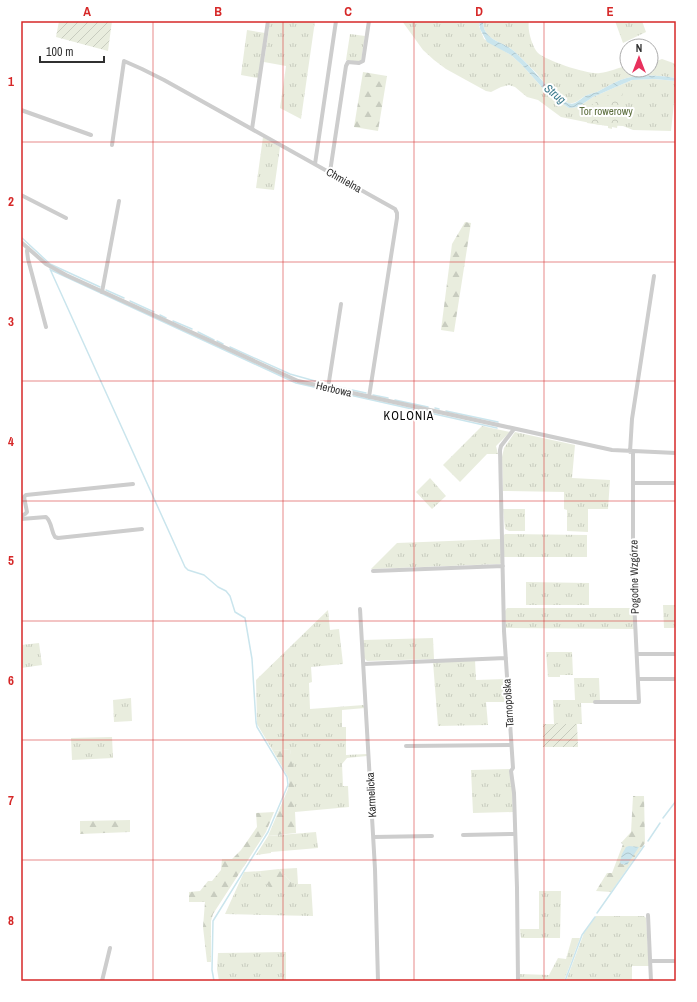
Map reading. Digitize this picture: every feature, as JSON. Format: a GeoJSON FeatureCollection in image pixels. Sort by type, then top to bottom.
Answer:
{"type":"FeatureCollection","features":[{"type":"Feature","properties":{"kind":"street"},"geometry":{"type":"LineString","coordinates":[[252,129],[268,21]]}},
{"type":"Feature","properties":{"kind":"street"},"geometry":{"type":"LineString","coordinates":[[315,164],[336,21]]}},
{"type":"Feature","properties":{"kind":"street"},"geometry":{"type":"LineString","coordinates":[[330,172],[346,66],[348,62],[359,63],[363,61],[369,21]]}},
{"type":"Feature","properties":{"kind":"street","name":"Chmielna"},"geometry":{"type":"LineString","coordinates":[[112,144],[124,62],[142,69],[393,207],[397,211],[369,397]]}},
{"type":"Feature","properties":{"kind":"street"},"geometry":{"type":"LineString","coordinates":[[21,110],[91,135]]}},
{"type":"Feature","properties":{"kind":"street"},"geometry":{"type":"LineString","coordinates":[[21,195],[66,218]]}},
{"type":"Feature","properties":{"kind":"street"},"geometry":{"type":"LineString","coordinates":[[102,292],[119,201]]}},
{"type":"Feature","properties":{"kind":"street","name":"Herbowa"},"geometry":{"type":"LineString","coordinates":[[21,242],[53,268],[290,378],[328,388],[608,449],[631,452],[676,453]]}},
{"type":"Feature","properties":{"kind":"street"},"geometry":{"type":"LineString","coordinates":[[28,248],[26,251],[46,327]]}},
{"type":"Feature","properties":{"kind":"street","name":"Pogodne Wzgórze"},"geometry":{"type":"LineString","coordinates":[[595,702],[639,702],[633,580],[633,483],[631,452],[632,419],[654,276]]}},
{"type":"Feature","properties":{"kind":"street"},"geometry":{"type":"LineString","coordinates":[[328,388],[341,304]]}},
{"type":"Feature","properties":{"kind":"street","name":"Tarnopolska"},"geometry":{"type":"LineString","coordinates":[[514,429],[501,446],[500,450],[506,658],[517,895],[518,981]]}},
{"type":"Feature","properties":{"kind":"street"},"geometry":{"type":"LineString","coordinates":[[633,483],[676,483]]}},
{"type":"Feature","properties":{"kind":"street"},"geometry":{"type":"LineString","coordinates":[[21,516],[26,512],[24,497],[26,495],[133,484]]}},
{"type":"Feature","properties":{"kind":"street"},"geometry":{"type":"LineString","coordinates":[[21,519],[46,517],[50,520],[53,535],[58,538],[142,529]]}},
{"type":"Feature","properties":{"kind":"street"},"geometry":{"type":"LineString","coordinates":[[373,571],[503,566]]}},
{"type":"Feature","properties":{"kind":"street","name":"Karmelicka"},"geometry":{"type":"LineString","coordinates":[[360,609],[373,837],[378,981]]}},
{"type":"Feature","properties":{"kind":"street"},"geometry":{"type":"LineString","coordinates":[[637,654],[676,654]]}},
{"type":"Feature","properties":{"kind":"street"},"geometry":{"type":"LineString","coordinates":[[364,664],[506,658]]}},
{"type":"Feature","properties":{"kind":"street"},"geometry":{"type":"LineString","coordinates":[[638,679],[676,678]]}},
{"type":"Feature","properties":{"kind":"street"},"geometry":{"type":"LineString","coordinates":[[406,746],[511,745]]}},
{"type":"Feature","properties":{"kind":"street"},"geometry":{"type":"LineString","coordinates":[[463,835],[514,834]]}},
{"type":"Feature","properties":{"kind":"street"},"geometry":{"type":"LineString","coordinates":[[373,837],[432,836]]}},
{"type":"Feature","properties":{"kind":"street"},"geometry":{"type":"LineString","coordinates":[[648,915],[652,981]]}},
{"type":"Feature","properties":{"kind":"street"},"geometry":{"type":"LineString","coordinates":[[102,981],[110,948]]}},
{"type":"Feature","properties":{"kind":"street"},"geometry":{"type":"LineString","coordinates":[[650,961],[676,961]]}},
{"type":"Feature","properties":{"kind":"green space"},"geometry":{"type":"Polygon","coordinates":[[[59,21],[112,21],[108,51],[56,37],[59,21]]]}},
{"type":"Feature","properties":{"kind":"green space"},"geometry":{"type":"Polygon","coordinates":[[[270,21],[315,21],[301,119],[280,108],[286,66],[264,62],[270,21]]]}},
{"type":"Feature","properties":{"kind":"green space"},"geometry":{"type":"Polygon","coordinates":[[[402,21],[479,21],[479,26],[484,39],[511,55],[548,94],[569,108],[578,107],[593,97],[632,80],[654,79],[676,81],[676,103],[674,103],[671,131],[633,130],[623,126],[600,125],[561,117],[538,100],[527,97],[515,87],[509,85],[491,92],[486,91],[446,69],[434,60],[423,50],[402,21]]]}},
{"type":"Feature","properties":{"kind":"green space"},"geometry":{"type":"Polygon","coordinates":[[[483,21],[529,21],[530,38],[538,53],[543,56],[550,60],[587,72],[600,73],[619,68],[619,78],[626,78],[597,92],[586,95],[576,102],[569,103],[554,94],[516,53],[491,37],[484,28],[483,21]]]}},
{"type":"Feature","properties":{"kind":"green space"},"geometry":{"type":"Polygon","coordinates":[[[615,21],[642,21],[646,32],[633,38],[621,38],[615,21]]]}},
{"type":"Feature","properties":{"kind":"green space"},"geometry":{"type":"Polygon","coordinates":[[[247,30],[265,33],[258,78],[241,75],[247,30]]]}},
{"type":"Feature","properties":{"kind":"green space"},"geometry":{"type":"Polygon","coordinates":[[[350,34],[365,36],[360,62],[346,60],[350,34]]]}},
{"type":"Feature","properties":{"kind":"green space"},"geometry":{"type":"Polygon","coordinates":[[[662,59],[676,64],[676,78],[659,76],[659,60],[662,59]]]}},
{"type":"Feature","properties":{"kind":"green space"},"geometry":{"type":"Polygon","coordinates":[[[363,72],[387,76],[378,131],[354,127],[363,72]]]}},
{"type":"Feature","properties":{"kind":"green space","name":"Tor rowerowy"},"geometry":{"type":"Polygon","coordinates":[[[623,91],[617,128],[612,127],[612,129],[608,128],[608,126],[587,123],[591,105],[610,94],[623,91]]]}},
{"type":"Feature","properties":{"kind":"green space"},"geometry":{"type":"Polygon","coordinates":[[[263,137],[280,147],[274,190],[256,188],[263,137]]]}},
{"type":"Feature","properties":{"kind":"green space"},"geometry":{"type":"Polygon","coordinates":[[[465,222],[471,223],[454,332],[441,330],[452,244],[465,222]]]}},
{"type":"Feature","properties":{"kind":"green space"},"geometry":{"type":"Polygon","coordinates":[[[482,426],[510,432],[496,446],[498,454],[487,454],[460,482],[443,465],[482,426]]]}},
{"type":"Feature","properties":{"kind":"green space"},"geometry":{"type":"Polygon","coordinates":[[[515,432],[575,445],[572,478],[610,480],[608,509],[588,509],[588,532],[567,531],[567,510],[564,509],[564,492],[503,491],[502,457],[504,448],[515,432]]]}},
{"type":"Feature","properties":{"kind":"green space"},"geometry":{"type":"Polygon","coordinates":[[[430,478],[446,496],[432,509],[416,492],[430,478]]]}},
{"type":"Feature","properties":{"kind":"green space"},"geometry":{"type":"Polygon","coordinates":[[[503,509],[525,509],[525,531],[509,531],[505,529],[503,509]]]}},
{"type":"Feature","properties":{"kind":"green space"},"geometry":{"type":"Polygon","coordinates":[[[505,534],[587,535],[587,557],[504,557],[505,534]]]}},
{"type":"Feature","properties":{"kind":"green space"},"geometry":{"type":"Polygon","coordinates":[[[501,539],[502,562],[500,564],[371,569],[397,543],[501,539]]]}},
{"type":"Feature","properties":{"kind":"green space"},"geometry":{"type":"Polygon","coordinates":[[[526,582],[589,583],[589,605],[526,605],[526,582]]]}},
{"type":"Feature","properties":{"kind":"green space"},"geometry":{"type":"Polygon","coordinates":[[[663,605],[676,605],[676,628],[664,628],[663,605]]]}},
{"type":"Feature","properties":{"kind":"green space"},"geometry":{"type":"Polygon","coordinates":[[[507,608],[631,608],[633,610],[634,629],[506,628],[505,611],[507,608]]]}},
{"type":"Feature","properties":{"kind":"green space"},"geometry":{"type":"Polygon","coordinates":[[[328,610],[330,630],[339,629],[343,664],[311,667],[312,682],[309,683],[310,709],[364,705],[365,708],[342,710],[342,727],[346,727],[346,755],[367,754],[367,756],[347,758],[342,764],[343,786],[348,786],[349,807],[295,812],[295,791],[290,749],[273,751],[257,724],[256,680],[328,610]]]}},
{"type":"Feature","properties":{"kind":"green space"},"geometry":{"type":"Polygon","coordinates":[[[433,638],[434,659],[367,661],[364,658],[363,640],[433,638]]]}},
{"type":"Feature","properties":{"kind":"green space"},"geometry":{"type":"Polygon","coordinates":[[[39,643],[42,665],[21,668],[21,645],[39,643]]]}},
{"type":"Feature","properties":{"kind":"green space"},"geometry":{"type":"Polygon","coordinates":[[[546,652],[572,652],[573,675],[548,677],[546,652]]]}},
{"type":"Feature","properties":{"kind":"green space"},"geometry":{"type":"Polygon","coordinates":[[[475,660],[476,680],[505,679],[507,702],[486,702],[488,725],[438,726],[433,662],[475,660]]]}},
{"type":"Feature","properties":{"kind":"green space"},"geometry":{"type":"Polygon","coordinates":[[[574,678],[599,678],[600,701],[594,703],[581,703],[582,724],[554,724],[553,700],[575,700],[574,678]]]}},
{"type":"Feature","properties":{"kind":"green space"},"geometry":{"type":"Polygon","coordinates":[[[131,698],[132,721],[114,722],[113,700],[131,698]]]}},
{"type":"Feature","properties":{"kind":"green space"},"geometry":{"type":"Polygon","coordinates":[[[543,724],[577,724],[578,747],[543,747],[543,724]]]}},
{"type":"Feature","properties":{"kind":"green space"},"geometry":{"type":"Polygon","coordinates":[[[112,737],[113,758],[72,760],[71,738],[112,737]]]}},
{"type":"Feature","properties":{"kind":"green space"},"geometry":{"type":"Polygon","coordinates":[[[290,749],[295,776],[296,833],[268,836],[288,789],[289,782],[288,777],[273,751],[290,749]]]}},
{"type":"Feature","properties":{"kind":"green space"},"geometry":{"type":"Polygon","coordinates":[[[511,769],[513,812],[473,813],[471,770],[511,769]]]}},
{"type":"Feature","properties":{"kind":"green space"},"geometry":{"type":"Polygon","coordinates":[[[633,796],[644,796],[645,843],[611,892],[596,891],[607,873],[612,873],[623,844],[621,843],[631,832],[633,796]]]}},
{"type":"Feature","properties":{"kind":"green space"},"geometry":{"type":"Polygon","coordinates":[[[274,812],[266,832],[213,914],[211,921],[211,962],[207,962],[203,927],[205,902],[189,902],[189,892],[200,891],[208,881],[212,881],[221,870],[222,859],[232,859],[241,850],[257,827],[256,813],[274,812]]]}},
{"type":"Feature","properties":{"kind":"green space"},"geometry":{"type":"Polygon","coordinates":[[[130,820],[130,832],[80,834],[80,821],[130,820]]]}},
{"type":"Feature","properties":{"kind":"green space"},"geometry":{"type":"Polygon","coordinates":[[[316,832],[318,848],[271,852],[256,855],[268,836],[316,832]]]}},
{"type":"Feature","properties":{"kind":"green space"},"geometry":{"type":"Polygon","coordinates":[[[297,868],[298,884],[311,884],[313,916],[225,914],[244,872],[261,871],[260,879],[291,882],[279,869],[297,868]]]}},
{"type":"Feature","properties":{"kind":"green space"},"geometry":{"type":"Polygon","coordinates":[[[279,869],[291,882],[293,889],[271,888],[260,879],[261,871],[279,869]]]}},
{"type":"Feature","properties":{"kind":"green space"},"geometry":{"type":"Polygon","coordinates":[[[539,891],[561,891],[560,938],[521,938],[520,929],[539,929],[539,891]]]}},
{"type":"Feature","properties":{"kind":"green space"},"geometry":{"type":"Polygon","coordinates":[[[596,916],[644,916],[646,918],[649,966],[632,966],[632,981],[566,981],[584,933],[596,916]]]}},
{"type":"Feature","properties":{"kind":"green space"},"geometry":{"type":"Polygon","coordinates":[[[572,938],[580,938],[564,981],[520,981],[520,974],[549,975],[558,958],[566,959],[572,938]]]}},
{"type":"Feature","properties":{"kind":"green space"},"geometry":{"type":"Polygon","coordinates":[[[286,952],[286,981],[219,981],[217,969],[218,953],[286,952]]]}},
{"type":"Feature","properties":{"kind":"water"},"geometry":{"type":"Polygon","coordinates":[[[479,21],[483,21],[484,28],[491,37],[511,49],[530,66],[554,94],[568,103],[575,103],[586,95],[597,92],[626,78],[659,78],[659,76],[661,76],[676,78],[676,81],[654,79],[632,80],[593,97],[578,107],[569,108],[548,94],[511,55],[487,42],[480,29],[479,21]]]}},
{"type":"Feature","properties":{"kind":"water"},"geometry":{"type":"Polygon","coordinates":[[[626,847],[639,847],[627,865],[621,864],[622,854],[626,847]]]}},
{"type":"Feature","properties":{"kind":"waterway"},"geometry":{"type":"LineString","coordinates":[[21,237],[50,264],[100,287]]}},
{"type":"Feature","properties":{"kind":"waterway"},"geometry":{"type":"LineString","coordinates":[[50,269],[185,567],[188,570],[204,575],[218,587],[226,591],[230,596],[235,612],[245,618],[252,659],[257,727],[287,777],[288,785],[268,832],[213,921],[212,970],[214,981]]}},
{"type":"Feature","properties":{"kind":"waterway"},"geometry":{"type":"LineString","coordinates":[[51,270],[296,383],[497,428]]}},
{"type":"Feature","properties":{"kind":"waterway"},"geometry":{"type":"LineString","coordinates":[[106,290],[124,298]]}},
{"type":"Feature","properties":{"kind":"waterway"},"geometry":{"type":"LineString","coordinates":[[130,301],[154,312]]}},
{"type":"Feature","properties":{"kind":"waterway"},"geometry":{"type":"LineString","coordinates":[[160,315],[166,318]]}},
{"type":"Feature","properties":{"kind":"waterway"},"geometry":{"type":"LineString","coordinates":[[173,321],[192,329]]}},
{"type":"Feature","properties":{"kind":"waterway"},"geometry":{"type":"LineString","coordinates":[[198,332],[214,340]]}},
{"type":"Feature","properties":{"kind":"waterway"},"geometry":{"type":"LineString","coordinates":[[217,341],[223,344]]}},
{"type":"Feature","properties":{"kind":"waterway"},"geometry":{"type":"LineString","coordinates":[[230,347],[290,374],[322,383]]}},
{"type":"Feature","properties":{"kind":"waterway"},"geometry":{"type":"LineString","coordinates":[[329,385],[366,393]]}},
{"type":"Feature","properties":{"kind":"waterway"},"geometry":{"type":"LineString","coordinates":[[373,395],[388,398]]}},
{"type":"Feature","properties":{"kind":"waterway"},"geometry":{"type":"LineString","coordinates":[[395,400],[428,407]]}},
{"type":"Feature","properties":{"kind":"waterway"},"geometry":{"type":"LineString","coordinates":[[435,408],[439,409]]}},
{"type":"Feature","properties":{"kind":"waterway"},"geometry":{"type":"LineString","coordinates":[[446,411],[498,422]]}},
{"type":"Feature","properties":{"kind":"waterway"},"geometry":{"type":"LineString","coordinates":[[663,818],[676,801]]}},
{"type":"Feature","properties":{"kind":"waterway"},"geometry":{"type":"LineString","coordinates":[[648,841],[660,823]]}},
{"type":"Feature","properties":{"kind":"waterway"},"geometry":{"type":"LineString","coordinates":[[597,913],[644,846]]}},
{"type":"Feature","properties":{"kind":"waterway"},"geometry":{"type":"LineString","coordinates":[[565,981],[582,935],[595,917]]}},
{"type":"Feature","properties":{"kind":"district","name":"KOLONIA"},"geometry":{"type":"Point","coordinates":[409,416]}},
{"type":"Feature","properties":{"kind":"water label","name":"Strug"},"geometry":{"type":"Point","coordinates":[555,94]}}]}
